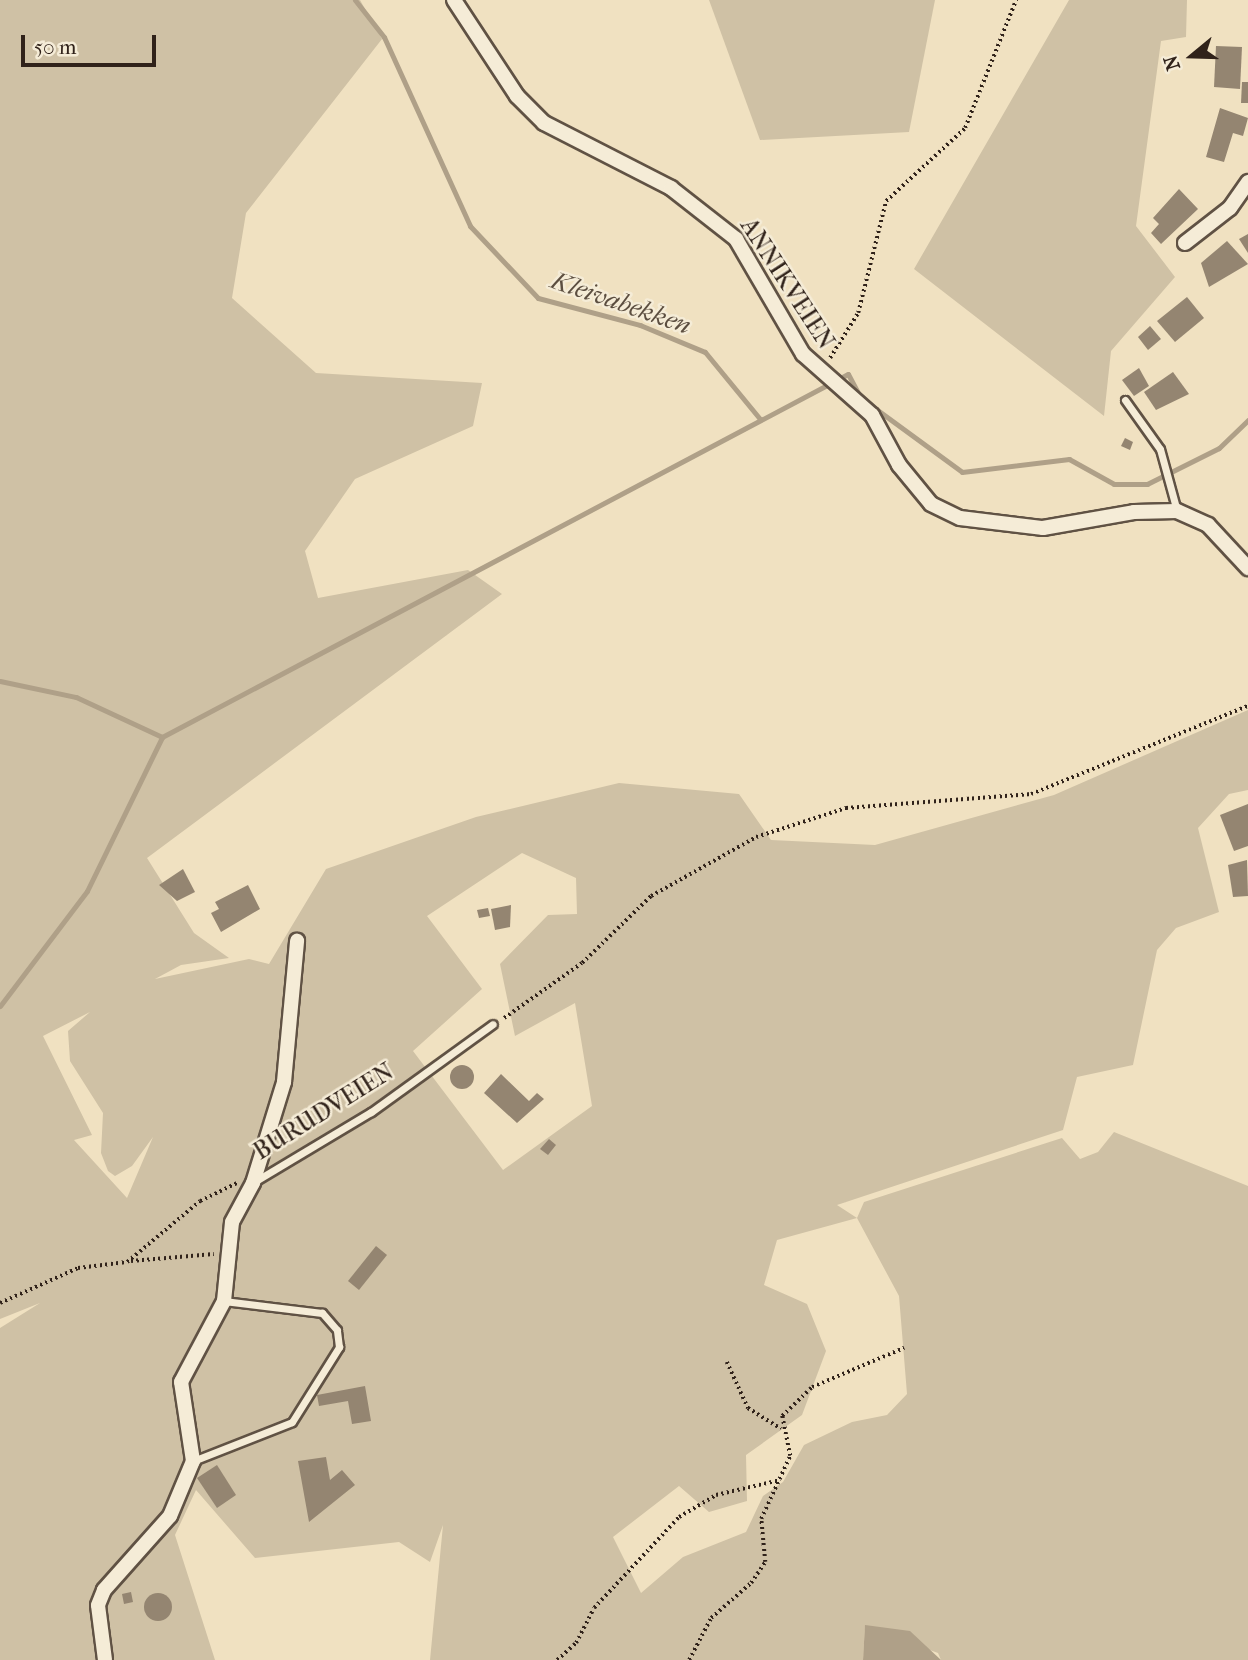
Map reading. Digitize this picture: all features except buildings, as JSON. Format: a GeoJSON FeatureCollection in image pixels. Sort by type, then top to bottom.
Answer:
{"type":"FeatureCollection","features":[{"type":"Feature","properties":{"kind":"street","name":"ANNIKVEIEN"},"geometry":{"type":"LineString","coordinates":[[454,0],[517,96],[544,123],[671,188],[716,219],[751,262],[786,328],[820,373],[852,398],[912,483],[932,504],[960,518],[1043,528],[1134,512],[1177,511],[1208,524],[1248,568]]}},
{"type":"Feature","properties":{"kind":"street"},"geometry":{"type":"LineString","coordinates":[[1185,243],[1230,208],[1248,182]]}},
{"type":"Feature","properties":{"kind":"street","name":"BURUDVEIEN"},"geometry":{"type":"LineString","coordinates":[[193,1461],[181,1382],[224,1301],[232,1222],[253,1182],[284,1082],[297,941]]}},
{"type":"Feature","properties":{"kind":"street"},"geometry":{"type":"LineString","coordinates":[[105,1660],[99,1605],[104,1590],[170,1516],[193,1461]]}},
{"type":"Feature","properties":{"kind":"lane"},"geometry":{"type":"LineString","coordinates":[[1125,400],[1165,463],[1177,511]]}},
{"type":"Feature","properties":{"kind":"lane","name":"BURUDVEIEN"},"geometry":{"type":"LineString","coordinates":[[253,1182],[419,1080],[493,1024]]}},
{"type":"Feature","properties":{"kind":"lane"},"geometry":{"type":"LineString","coordinates":[[193,1461],[292,1422],[339,1348],[337,1330],[322,1312],[224,1301]]}},
{"type":"Feature","properties":{"kind":"path"},"geometry":{"type":"LineString","coordinates":[[820,373],[858,313],[886,201],[965,128],[1016,0]]}},
{"type":"Feature","properties":{"kind":"path"},"geometry":{"type":"LineString","coordinates":[[493,1024],[582,963],[651,896],[757,837],[846,808],[1031,794],[1248,706]]}},
{"type":"Feature","properties":{"kind":"path"},"geometry":{"type":"LineString","coordinates":[[127,1262],[225,1184],[253,1182]]}},
{"type":"Feature","properties":{"kind":"path"},"geometry":{"type":"LineString","coordinates":[[0,1303],[78,1268],[230,1252]]}},
{"type":"Feature","properties":{"kind":"path"},"geometry":{"type":"LineString","coordinates":[[690,1660],[711,1618],[761,1571],[761,1520],[790,1456],[781,1429],[782,1416],[812,1387],[904,1348]]}},
{"type":"Feature","properties":{"kind":"path"},"geometry":{"type":"LineString","coordinates":[[727,1362],[748,1408],[781,1429]]}},
{"type":"Feature","properties":{"kind":"path"},"geometry":{"type":"LineString","coordinates":[[557,1660],[576,1643],[594,1608],[679,1517],[716,1495],[780,1480]]}},
{"type":"Feature","properties":{"kind":"shaded area"},"geometry":{"type":"Polygon","coordinates":[[[0,0],[360,0],[382,39],[246,213],[232,298],[316,373],[482,383],[473,426],[355,479],[305,551],[318,598],[468,570],[502,594],[147,858],[194,933],[229,958],[181,965],[155,979],[249,959],[269,964],[326,869],[476,817],[619,783],[739,794],[771,840],[875,845],[1054,795],[1248,710],[1248,790],[1229,794],[1198,828],[1219,912],[1176,928],[1157,950],[1133,1065],[1077,1077],[1063,1130],[837,1205],[857,1218],[864,1202],[1062,1138],[1080,1159],[1098,1152],[1114,1132],[1248,1186],[1248,1660],[941,1660],[938,1653],[865,1626],[863,1660],[430,1660],[443,1525],[430,1562],[399,1542],[255,1558],[196,1490],[175,1535],[215,1660],[0,1660],[0,1328],[40,1303],[0,1319],[0,0]],[[522,853],[427,916],[482,989],[413,1051],[503,1170],[592,1106],[575,1003],[515,1036],[500,964],[548,915],[577,914],[576,878],[522,853]],[[90,1012],[43,1036],[92,1135],[74,1140],[127,1198],[153,1137],[132,1166],[115,1176],[108,1171],[101,1153],[103,1113],[70,1061],[68,1031],[90,1012]],[[857,1218],[777,1240],[764,1285],[807,1304],[826,1351],[802,1415],[746,1455],[747,1501],[709,1512],[679,1486],[613,1537],[641,1593],[683,1557],[746,1532],[763,1496],[783,1482],[804,1445],[852,1422],[887,1415],[907,1394],[899,1296],[857,1218]]]}},
{"type":"Feature","properties":{"kind":"shaded area"},"geometry":{"type":"Polygon","coordinates":[[[709,0],[935,0],[909,132],[760,140],[709,0]]]}},
{"type":"Feature","properties":{"kind":"shaded area"},"geometry":{"type":"Polygon","coordinates":[[[1069,0],[1187,0],[1186,37],[1161,41],[1136,226],[1175,277],[1111,351],[1104,416],[914,269],[1069,0]]]}},
{"type":"Feature","properties":{"kind":"shaded area"},"geometry":{"type":"Polygon","coordinates":[[[865,1625],[910,1631],[941,1660],[863,1660],[865,1625]]]}},
{"type":"Feature","properties":{"kind":"waterway","name":"Kleivabekken"},"geometry":{"type":"LineString","coordinates":[[355,0],[384,37],[470,226],[538,298],[640,325],[705,352],[760,419]]}},
{"type":"Feature","properties":{"kind":"waterway"},"geometry":{"type":"LineString","coordinates":[[0,1006],[87,891],[162,737],[848,374],[861,398],[962,472],[1069,459],[1114,484],[1147,484],[1219,448],[1248,420]]}},
{"type":"Feature","properties":{"kind":"waterway"},"geometry":{"type":"LineString","coordinates":[[0,681],[76,697],[162,737]]}}]}
